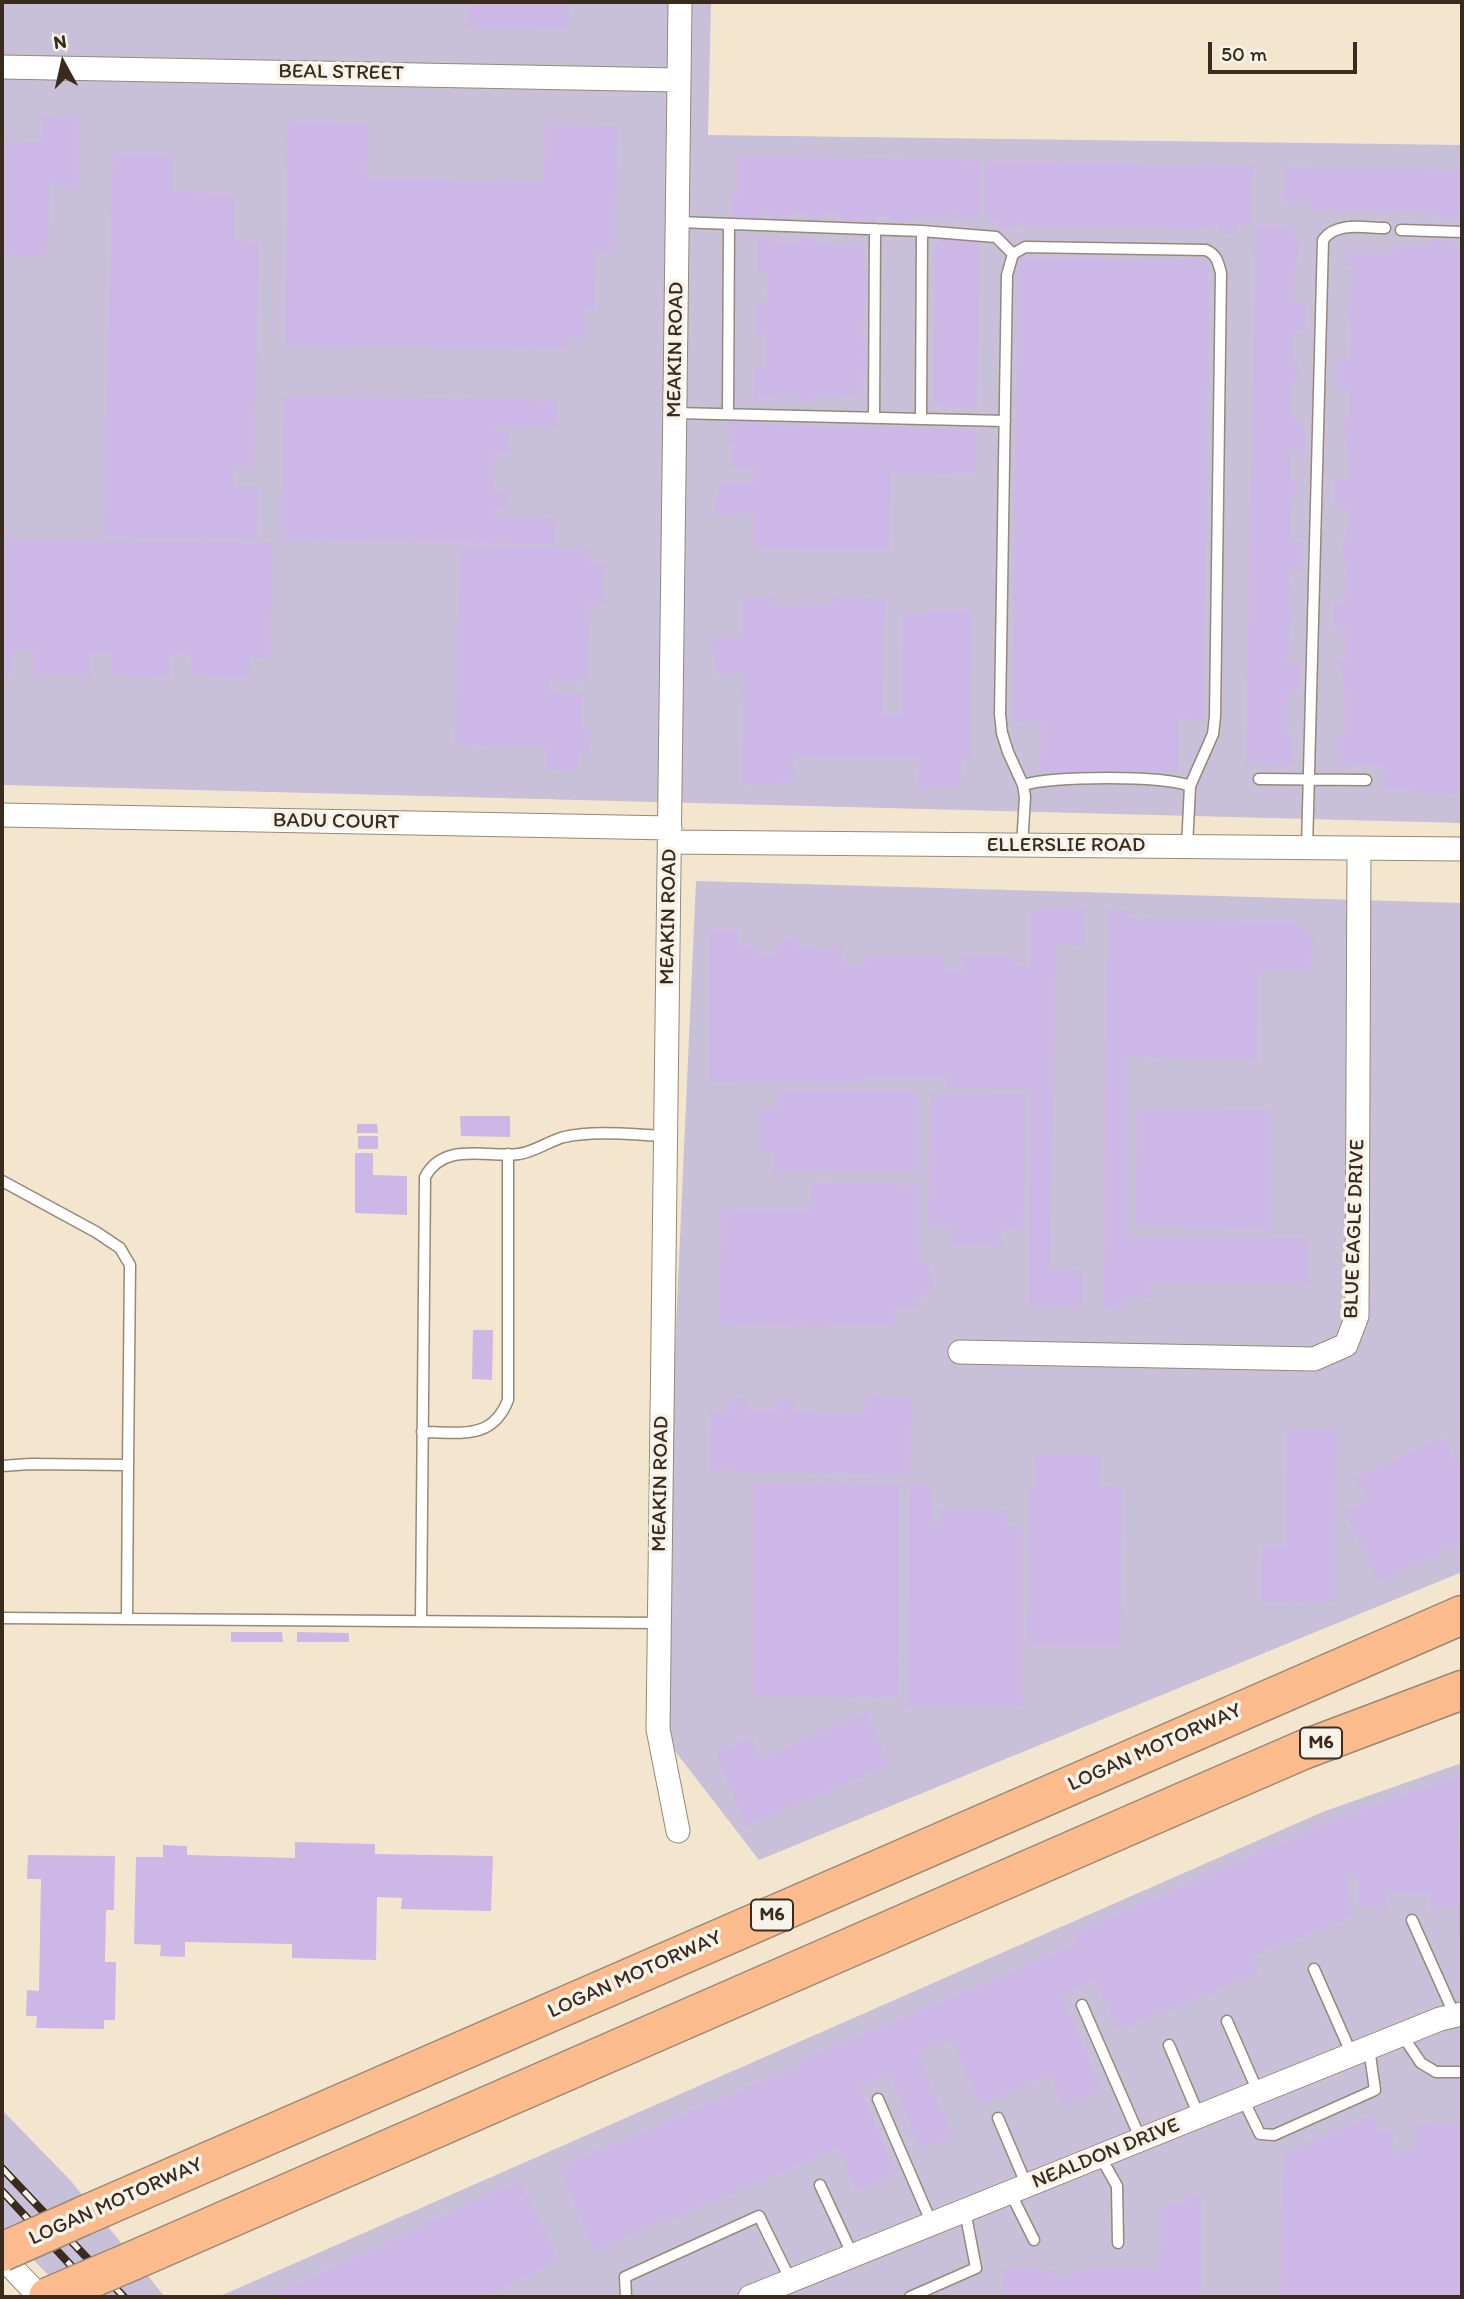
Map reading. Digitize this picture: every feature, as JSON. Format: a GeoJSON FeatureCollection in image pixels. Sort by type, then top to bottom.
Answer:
{"type":"FeatureCollection","features":[{"type":"Feature","properties":{"kind":"highway","name":"LOGAN MOTORWAY"},"geometry":{"type":"LineString","coordinates":[[2,2254],[83,2216],[1462,1615]]}},
{"type":"Feature","properties":{"kind":"highway","name":"M6"},"geometry":{"type":"LineString","coordinates":[[48,2297],[1303,1750],[1462,1690]]}},
{"type":"Feature","properties":{"kind":"highway"},"geometry":{"type":"LineString","coordinates":[[1182,1802],[1272,1784],[1462,1714]]}},
{"type":"Feature","properties":{"kind":"street","name":"MEAKIN ROAD"},"geometry":{"type":"LineString","coordinates":[[678,1831],[658,1729],[680,2]]}},
{"type":"Feature","properties":{"kind":"street","name":"BEAL STREET"},"geometry":{"type":"LineString","coordinates":[[2,66],[679,80]]}},
{"type":"Feature","properties":{"kind":"street","name":"BADU COURT"},"geometry":{"type":"LineString","coordinates":[[2,816],[670,835]]}},
{"type":"Feature","properties":{"kind":"street","name":"ELLERSLIE ROAD"},"geometry":{"type":"LineString","coordinates":[[670,835],[1022,846],[1462,849]]}},
{"type":"Feature","properties":{"kind":"street","name":"BLUE EAGLE DRIVE"},"geometry":{"type":"LineString","coordinates":[[960,1352],[1314,1359],[1346,1345],[1357,1316],[1359,848]]}},
{"type":"Feature","properties":{"kind":"street","name":"NEALDON DRIVE"},"geometry":{"type":"LineString","coordinates":[[750,2297],[785,2288],[853,2256],[932,2224],[1440,2019],[1459,2015]]}},
{"type":"Feature","properties":{"kind":"street"},"geometry":{"type":"LineString","coordinates":[[2,2254],[40,2297]]}},
{"type":"Feature","properties":{"kind":"lane"},"geometry":{"type":"LineString","coordinates":[[678,222],[922,231],[996,237],[1013,254]]}},
{"type":"Feature","properties":{"kind":"lane"},"geometry":{"type":"LineString","coordinates":[[727,414],[729,224]]}},
{"type":"Feature","properties":{"kind":"lane"},"geometry":{"type":"LineString","coordinates":[[1307,848],[1323,240],[1335,229],[1385,228]]}},
{"type":"Feature","properties":{"kind":"lane"},"geometry":{"type":"LineString","coordinates":[[874,229],[874,418]]}},
{"type":"Feature","properties":{"kind":"lane"},"geometry":{"type":"LineString","coordinates":[[1401,230],[1462,232]]}},
{"type":"Feature","properties":{"kind":"lane"},"geometry":{"type":"LineString","coordinates":[[921,419],[922,231]]}},
{"type":"Feature","properties":{"kind":"lane"},"geometry":{"type":"LineString","coordinates":[[1022,846],[1025,797],[1023,785],[1008,752],[1000,714],[1007,275],[1013,254],[1025,247],[1206,250],[1214,254],[1218,261],[1221,273],[1215,717],[1213,734],[1190,786],[1187,847]]}},
{"type":"Feature","properties":{"kind":"lane"},"geometry":{"type":"LineString","coordinates":[[676,413],[1005,421]]}},
{"type":"Feature","properties":{"kind":"lane"},"geometry":{"type":"LineString","coordinates":[[1023,785],[1036,781],[1066,779],[1170,780],[1190,786]]}},
{"type":"Feature","properties":{"kind":"lane"},"geometry":{"type":"LineString","coordinates":[[1259,779],[1366,780]]}},
{"type":"Feature","properties":{"kind":"lane"},"geometry":{"type":"LineString","coordinates":[[421,1621],[425,1177],[436,1163],[452,1154],[521,1154],[551,1141],[573,1136],[667,1136]]}},
{"type":"Feature","properties":{"kind":"lane"},"geometry":{"type":"LineString","coordinates":[[422,1432],[473,1432],[490,1427],[503,1415],[508,1400],[509,1154]]}},
{"type":"Feature","properties":{"kind":"lane"},"geometry":{"type":"LineString","coordinates":[[2,1181],[96,1232],[120,1248],[130,1265],[127,1618]]}},
{"type":"Feature","properties":{"kind":"lane"},"geometry":{"type":"LineString","coordinates":[[2,1466],[128,1465]]}},
{"type":"Feature","properties":{"kind":"lane"},"geometry":{"type":"LineString","coordinates":[[2,1618],[659,1623]]}},
{"type":"Feature","properties":{"kind":"lane"},"geometry":{"type":"LineString","coordinates":[[1412,1920],[1459,2015]]}},
{"type":"Feature","properties":{"kind":"lane"},"geometry":{"type":"LineString","coordinates":[[1227,2021],[1260,2134],[1274,2135],[1375,2090],[1361,2051],[1314,1969]]}},
{"type":"Feature","properties":{"kind":"lane"},"geometry":{"type":"LineString","coordinates":[[1082,2006],[1141,2140]]}},
{"type":"Feature","properties":{"kind":"lane"},"geometry":{"type":"LineString","coordinates":[[1402,2035],[1421,2063],[1436,2072],[1462,2072]]}},
{"type":"Feature","properties":{"kind":"lane"},"geometry":{"type":"LineString","coordinates":[[1169,2045],[1199,2116]]}},
{"type":"Feature","properties":{"kind":"lane"},"geometry":{"type":"LineString","coordinates":[[878,2099],[932,2224]]}},
{"type":"Feature","properties":{"kind":"lane"},"geometry":{"type":"LineString","coordinates":[[998,2118],[1034,2240]]}},
{"type":"Feature","properties":{"kind":"lane"},"geometry":{"type":"LineString","coordinates":[[1100,2156],[1117,2186],[1118,2243]]}},
{"type":"Feature","properties":{"kind":"lane"},"geometry":{"type":"LineString","coordinates":[[820,2185],[853,2256]]}},
{"type":"Feature","properties":{"kind":"lane"},"geometry":{"type":"LineString","coordinates":[[910,2297],[976,2268],[965,2211]]}},
{"type":"Feature","properties":{"kind":"lane"},"geometry":{"type":"LineString","coordinates":[[626,2297],[625,2277],[759,2216],[785,2288]]}},
{"type":"Feature","properties":{"kind":"shaded area"},"geometry":{"type":"Polygon","coordinates":[[[2,2],[711,2],[708,135],[1462,145],[1462,823],[2,785],[2,2]]]}},
{"type":"Feature","properties":{"kind":"shaded area"},"geometry":{"type":"Polygon","coordinates":[[[696,881],[1462,903],[1462,1572],[759,1860],[658,1729],[696,881]]]}},
{"type":"Feature","properties":{"kind":"shaded area"},"geometry":{"type":"Polygon","coordinates":[[[1462,1763],[1462,2297],[218,2297],[1325,1811],[1462,1763]]]}},
{"type":"Feature","properties":{"kind":"shaded area"},"geometry":{"type":"Polygon","coordinates":[[[2,2110],[71,2181],[165,2297],[71,2297],[2,2229],[2,2110]]]}},
{"type":"Feature","properties":{"kind":"building"},"geometry":{"type":"Polygon","coordinates":[[[469,2],[570,2],[567,29],[468,28],[469,2]]]}},
{"type":"Feature","properties":{"kind":"building"},"geometry":{"type":"Polygon","coordinates":[[[43,115],[79,116],[79,193],[50,180],[47,256],[2,255],[2,142],[43,143],[43,115]]]}},
{"type":"Feature","properties":{"kind":"building"},"geometry":{"type":"Polygon","coordinates":[[[288,122],[368,123],[367,178],[544,181],[546,125],[618,127],[613,253],[596,253],[594,311],[584,310],[584,339],[568,337],[567,349],[285,346],[288,122]]]}},
{"type":"Feature","properties":{"kind":"building"},"geometry":{"type":"Polygon","coordinates":[[[113,153],[173,154],[173,192],[235,194],[235,240],[259,242],[254,467],[233,467],[233,487],[258,487],[257,539],[104,537],[113,153]]]}},
{"type":"Feature","properties":{"kind":"building"},"geometry":{"type":"Polygon","coordinates":[[[738,156],[980,161],[979,216],[967,216],[967,221],[955,221],[955,215],[951,215],[950,221],[938,221],[938,216],[921,216],[920,221],[906,221],[907,215],[904,215],[904,221],[890,221],[890,216],[875,216],[875,222],[859,221],[859,216],[856,216],[856,221],[841,221],[841,215],[821,214],[821,220],[806,220],[806,214],[788,214],[788,220],[773,220],[773,214],[763,214],[763,220],[732,220],[732,194],[738,194],[738,156]]]}},
{"type":"Feature","properties":{"kind":"building"},"geometry":{"type":"Polygon","coordinates":[[[984,161],[1253,165],[1251,224],[1237,224],[1237,233],[1219,233],[1219,224],[1215,224],[1214,229],[1021,226],[1021,220],[1017,220],[1016,230],[998,229],[998,220],[984,219],[984,161]]]}},
{"type":"Feature","properties":{"kind":"building"},"geometry":{"type":"Polygon","coordinates":[[[1284,167],[1462,169],[1462,212],[1457,212],[1458,219],[1436,218],[1436,212],[1311,210],[1310,203],[1284,203],[1284,167]]]}},
{"type":"Feature","properties":{"kind":"building"},"geometry":{"type":"Polygon","coordinates":[[[1256,225],[1294,225],[1295,241],[1301,242],[1295,268],[1293,301],[1306,302],[1305,329],[1293,329],[1293,362],[1299,363],[1291,389],[1292,422],[1304,422],[1304,450],[1291,450],[1291,483],[1297,483],[1291,510],[1290,542],[1302,543],[1301,571],[1289,570],[1288,604],[1295,604],[1289,631],[1287,664],[1300,664],[1299,691],[1286,691],[1286,733],[1292,733],[1292,765],[1246,763],[1256,225]]]}},
{"type":"Feature","properties":{"kind":"building"},"geometry":{"type":"Polygon","coordinates":[[[944,237],[980,238],[977,408],[941,407],[933,398],[935,245],[944,237]]]}},
{"type":"Feature","properties":{"kind":"building"},"geometry":{"type":"Polygon","coordinates":[[[801,239],[814,239],[815,243],[864,244],[864,268],[869,268],[869,281],[864,281],[864,285],[869,285],[868,297],[864,297],[863,344],[868,344],[867,357],[862,357],[862,361],[867,361],[867,374],[862,374],[862,397],[811,396],[811,402],[798,401],[798,395],[778,396],[778,399],[755,399],[755,368],[766,368],[766,335],[756,335],[756,304],[767,304],[768,272],[757,271],[757,240],[801,243],[801,239]]]}},
{"type":"Feature","properties":{"kind":"building"},"geometry":{"type":"Polygon","coordinates":[[[1431,240],[1451,241],[1451,246],[1462,247],[1462,793],[1384,790],[1385,766],[1338,764],[1338,733],[1345,734],[1345,690],[1339,661],[1346,661],[1346,628],[1333,628],[1333,601],[1346,601],[1347,569],[1341,541],[1347,540],[1348,508],[1335,507],[1335,480],[1348,480],[1348,448],[1343,420],[1350,420],[1349,388],[1337,387],[1337,360],[1350,359],[1351,327],[1345,300],[1352,299],[1352,266],[1346,266],[1346,253],[1393,254],[1393,246],[1431,246],[1431,240]]]}},
{"type":"Feature","properties":{"kind":"building"},"geometry":{"type":"Polygon","coordinates":[[[1018,258],[1209,260],[1203,720],[1178,719],[1179,771],[1040,772],[1042,722],[1012,721],[1018,258]]]}},
{"type":"Feature","properties":{"kind":"building"},"geometry":{"type":"Polygon","coordinates":[[[284,396],[557,401],[556,427],[495,426],[495,432],[509,433],[508,453],[495,453],[493,490],[508,490],[507,510],[493,510],[493,517],[556,519],[554,544],[282,540],[284,396]]]}},
{"type":"Feature","properties":{"kind":"building"},"geometry":{"type":"Polygon","coordinates":[[[730,421],[976,430],[976,473],[891,472],[889,550],[754,549],[754,513],[714,515],[720,483],[754,482],[754,470],[731,469],[733,443],[729,443],[730,421]]]}},
{"type":"Feature","properties":{"kind":"building"},"geometry":{"type":"Polygon","coordinates":[[[2,540],[272,543],[271,657],[249,657],[248,678],[192,676],[191,655],[169,655],[170,677],[112,676],[112,653],[90,653],[90,676],[34,675],[34,652],[12,651],[12,675],[2,674],[2,540]]]}},
{"type":"Feature","properties":{"kind":"building"},"geometry":{"type":"Polygon","coordinates":[[[461,546],[589,548],[590,563],[604,563],[603,605],[590,604],[587,681],[549,680],[549,691],[581,692],[581,728],[590,728],[589,753],[578,753],[578,770],[547,769],[547,748],[455,744],[461,546]]]}},
{"type":"Feature","properties":{"kind":"building"},"geometry":{"type":"Polygon","coordinates":[[[774,596],[773,606],[835,605],[835,597],[885,600],[882,714],[902,714],[903,612],[972,610],[971,760],[961,760],[960,786],[917,789],[921,759],[793,757],[792,783],[742,785],[744,673],[717,674],[711,636],[743,639],[743,597],[774,596]]]}},
{"type":"Feature","properties":{"kind":"building"},"geometry":{"type":"Polygon","coordinates":[[[1084,908],[1085,945],[1056,944],[1050,1270],[1083,1271],[1082,1308],[1029,1306],[1030,1089],[947,1088],[948,1078],[864,1078],[864,1083],[709,1081],[709,930],[738,930],[738,945],[758,945],[758,954],[777,954],[779,938],[799,938],[799,947],[842,948],[842,965],[865,965],[865,956],[944,957],[944,969],[964,969],[964,955],[1015,955],[1015,967],[1031,967],[1031,909],[1084,908]]]}},
{"type":"Feature","properties":{"kind":"building"},"geometry":{"type":"Polygon","coordinates":[[[1108,910],[1128,911],[1128,919],[1296,922],[1313,938],[1310,971],[1258,971],[1257,1061],[1127,1056],[1126,1237],[1308,1239],[1308,1284],[1151,1282],[1151,1297],[1126,1296],[1126,1308],[1104,1308],[1108,910]]]}},
{"type":"Feature","properties":{"kind":"building"},"geometry":{"type":"Polygon","coordinates":[[[777,1091],[918,1091],[918,1172],[774,1172],[774,1152],[760,1152],[760,1108],[777,1108],[777,1091]]]}},
{"type":"Feature","properties":{"kind":"building"},"geometry":{"type":"Polygon","coordinates":[[[931,1093],[1026,1095],[1023,1229],[1001,1228],[1001,1246],[952,1245],[952,1228],[928,1227],[931,1093]]]}},
{"type":"Feature","properties":{"kind":"building"},"geometry":{"type":"Polygon","coordinates":[[[1137,1110],[1271,1111],[1270,1230],[1136,1226],[1137,1110]]]}},
{"type":"Feature","properties":{"kind":"building"},"geometry":{"type":"Polygon","coordinates":[[[460,1116],[510,1116],[510,1137],[461,1136],[460,1116]]]}},
{"type":"Feature","properties":{"kind":"building"},"geometry":{"type":"Polygon","coordinates":[[[357,1124],[377,1124],[378,1133],[357,1133],[357,1124]]]}},
{"type":"Feature","properties":{"kind":"building"},"geometry":{"type":"Polygon","coordinates":[[[358,1136],[378,1136],[378,1149],[358,1149],[358,1136]]]}},
{"type":"Feature","properties":{"kind":"building"},"geometry":{"type":"Polygon","coordinates":[[[355,1153],[373,1153],[373,1175],[407,1176],[407,1215],[355,1213],[355,1153]]]}},
{"type":"Feature","properties":{"kind":"building"},"geometry":{"type":"Polygon","coordinates":[[[812,1183],[919,1185],[918,1262],[927,1261],[934,1284],[911,1310],[895,1309],[895,1325],[838,1325],[822,1328],[720,1324],[721,1209],[810,1210],[812,1183]]]}},
{"type":"Feature","properties":{"kind":"building"},"geometry":{"type":"Polygon","coordinates":[[[473,1330],[493,1330],[492,1380],[472,1379],[473,1330]]]}},
{"type":"Feature","properties":{"kind":"building"},"geometry":{"type":"Polygon","coordinates":[[[865,1395],[912,1396],[910,1474],[710,1471],[711,1411],[729,1412],[729,1399],[748,1399],[748,1410],[779,1410],[778,1400],[793,1400],[792,1411],[865,1412],[865,1395]]]}},
{"type":"Feature","properties":{"kind":"building"},"geometry":{"type":"Polygon","coordinates":[[[1287,1429],[1336,1429],[1334,1602],[1261,1601],[1262,1546],[1286,1546],[1287,1429]]]}},
{"type":"Feature","properties":{"kind":"building"},"geometry":{"type":"Polygon","coordinates":[[[1442,1436],[1455,1463],[1462,1460],[1462,1543],[1379,1583],[1345,1512],[1368,1501],[1356,1477],[1442,1436]]]}},
{"type":"Feature","properties":{"kind":"building"},"geometry":{"type":"Polygon","coordinates":[[[1035,1456],[1101,1456],[1100,1487],[1122,1488],[1120,1647],[1027,1646],[1029,1488],[1037,1488],[1035,1456]]]}},
{"type":"Feature","properties":{"kind":"building"},"geometry":{"type":"Polygon","coordinates":[[[899,1483],[898,1697],[754,1696],[754,1484],[899,1483]]]}},
{"type":"Feature","properties":{"kind":"building"},"geometry":{"type":"Polygon","coordinates":[[[910,1484],[926,1484],[932,1491],[931,1527],[940,1526],[940,1510],[1006,1510],[1005,1527],[1022,1527],[1022,1706],[908,1706],[910,1484]]]}},
{"type":"Feature","properties":{"kind":"building"},"geometry":{"type":"Polygon","coordinates":[[[231,1632],[282,1632],[283,1642],[231,1642],[231,1632]]]}},
{"type":"Feature","properties":{"kind":"building"},"geometry":{"type":"Polygon","coordinates":[[[297,1632],[349,1633],[349,1642],[297,1642],[297,1632]]]}},
{"type":"Feature","properties":{"kind":"building"},"geometry":{"type":"Polygon","coordinates":[[[866,1712],[889,1765],[746,1826],[716,1753],[752,1738],[760,1758],[866,1712]]]}},
{"type":"Feature","properties":{"kind":"building"},"geometry":{"type":"Polygon","coordinates":[[[1462,1775],[1462,1820],[1458,1820],[1458,1846],[1462,1846],[1462,1934],[1458,1934],[1458,1905],[1430,1909],[1431,1894],[1386,1893],[1386,1908],[1359,1908],[1359,1876],[1347,1876],[1351,1917],[1251,1957],[1258,1974],[1119,2030],[1095,1981],[1061,1995],[1102,2091],[1064,2108],[1050,2075],[981,2105],[951,2039],[917,2054],[952,2136],[921,2149],[890,2074],[859,2087],[896,2175],[856,2191],[839,2148],[595,2251],[559,2167],[802,2064],[800,2059],[1077,1943],[1073,1934],[1342,1816],[1462,1775]]]}},
{"type":"Feature","properties":{"kind":"building"},"geometry":{"type":"Polygon","coordinates":[[[295,1842],[375,1844],[375,1854],[493,1856],[491,1911],[401,1909],[402,1898],[377,1897],[376,1960],[292,1958],[292,1944],[185,1942],[185,1957],[160,1956],[161,1945],[134,1944],[136,1857],[163,1857],[163,1845],[187,1846],[187,1855],[295,1858],[295,1842]]]}},
{"type":"Feature","properties":{"kind":"building"},"geometry":{"type":"Polygon","coordinates":[[[28,1855],[115,1856],[114,1910],[106,1910],[105,1962],[116,1962],[115,2020],[104,2020],[104,2029],[36,2028],[37,2016],[26,2016],[27,1990],[39,1991],[41,1879],[27,1879],[28,1855]]]}},
{"type":"Feature","properties":{"kind":"building"},"geometry":{"type":"Polygon","coordinates":[[[1375,2114],[1376,2131],[1393,2131],[1392,2153],[1416,2151],[1417,2123],[1462,2124],[1462,2297],[1281,2297],[1284,2154],[1375,2114]]]}},
{"type":"Feature","properties":{"kind":"building"},"geometry":{"type":"Polygon","coordinates":[[[519,2180],[559,2261],[483,2297],[269,2297],[519,2180]]]}},
{"type":"Feature","properties":{"kind":"building"},"geometry":{"type":"Polygon","coordinates":[[[1185,2194],[1201,2195],[1201,2297],[1003,2297],[1004,2267],[1054,2271],[1055,2282],[1086,2268],[1160,2269],[1162,2203],[1185,2203],[1185,2194]]]}},
{"type":"Feature","properties":{"kind":"railway"},"geometry":{"type":"LineString","coordinates":[[2,2168],[124,2297]]}},
{"type":"Feature","properties":{"kind":"railway"},"geometry":{"type":"LineString","coordinates":[[2,2191],[100,2297]]}}]}
